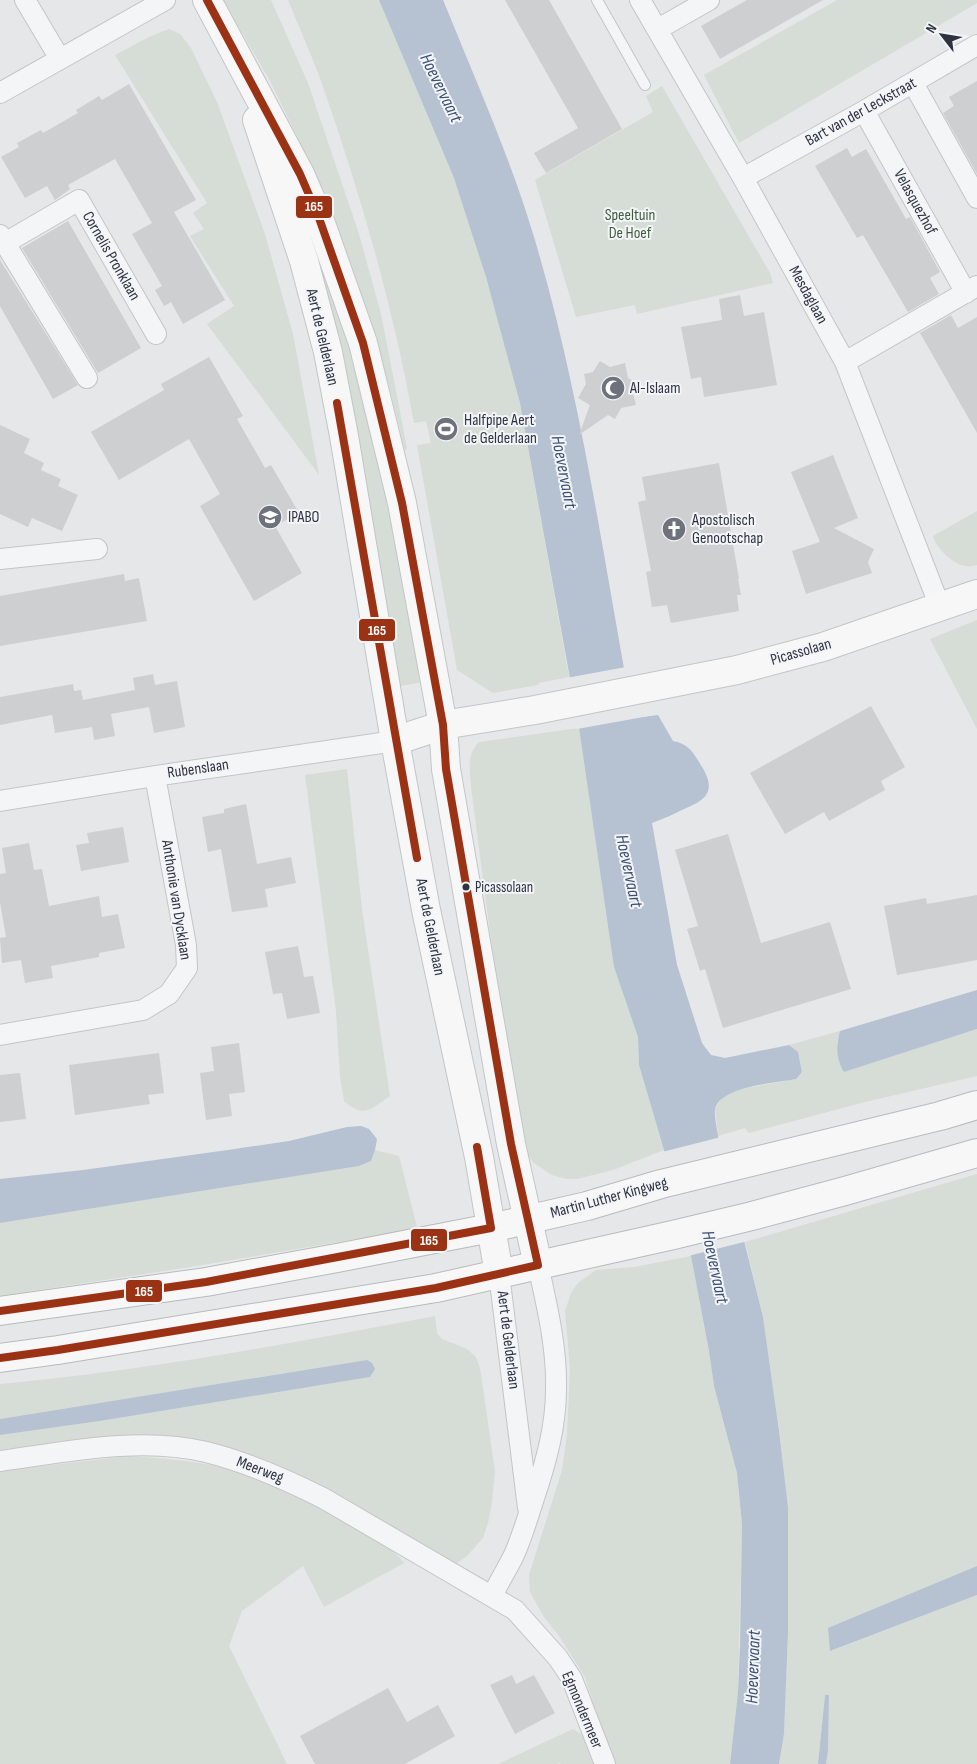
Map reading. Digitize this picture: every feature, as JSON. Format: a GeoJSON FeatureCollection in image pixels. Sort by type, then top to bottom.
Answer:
{"type":"FeatureCollection","features":[{"type":"Feature","properties":{"kind":"main road","name":"Aert de Gelderlaan"},"geometry":{"type":"LineString","coordinates":[[207,0],[304,183],[319,218],[364,343],[402,503],[443,725],[448,779],[511,1144],[538,1265]]}},
{"type":"Feature","properties":{"kind":"main road","name":"Aert de Gelderlaan"},"geometry":{"type":"LineString","coordinates":[[236,54],[304,262],[328,352],[426,910],[479,1157],[499,1274]]}},
{"type":"Feature","properties":{"kind":"main road","name":"Picassolaan"},"geometry":{"type":"LineString","coordinates":[[396,741],[443,725],[661,686],[737,670],[823,647],[977,594]]}},
{"type":"Feature","properties":{"kind":"main road","name":"Martin Luther Kingweg"},"geometry":{"type":"LineString","coordinates":[[0,1311],[206,1282],[491,1228],[586,1206],[661,1184],[940,1116],[977,1105]]}},
{"type":"Feature","properties":{"kind":"main road"},"geometry":{"type":"LineString","coordinates":[[0,1358],[405,1294],[752,1216],[855,1189],[977,1153]]}},
{"type":"Feature","properties":{"kind":"street"},"geometry":{"type":"LineString","coordinates":[[25,0],[60,59]]}},
{"type":"Feature","properties":{"kind":"street"},"geometry":{"type":"LineString","coordinates":[[0,93],[165,0]]}},
{"type":"Feature","properties":{"kind":"street","name":"Mesdaglaan"},"geometry":{"type":"LineString","coordinates":[[640,0],[743,178],[845,362],[940,607]]}},
{"type":"Feature","properties":{"kind":"street"},"geometry":{"type":"LineString","coordinates":[[658,29],[709,0]]}},
{"type":"Feature","properties":{"kind":"street","name":"Bart van der Leckstraat"},"geometry":{"type":"LineString","coordinates":[[743,178],[864,111],[977,45]]}},
{"type":"Feature","properties":{"kind":"street"},"geometry":{"type":"LineString","coordinates":[[913,82],[977,198]]}},
{"type":"Feature","properties":{"kind":"street","name":"Velasquezhof"},"geometry":{"type":"LineString","coordinates":[[845,362],[971,289],[864,111]]}},
{"type":"Feature","properties":{"kind":"street","name":"Cornelis Pronklaan"},"geometry":{"type":"LineString","coordinates":[[87,378],[2,239],[79,200],[156,334]]}},
{"type":"Feature","properties":{"kind":"street"},"geometry":{"type":"LineString","coordinates":[[0,559],[97,549]]}},
{"type":"Feature","properties":{"kind":"street","name":"Rubenslaan"},"geometry":{"type":"LineString","coordinates":[[0,801],[396,741]]}},
{"type":"Feature","properties":{"kind":"street","name":"Anthonie van Dycklaan"},"geometry":{"type":"LineString","coordinates":[[0,1035],[143,1010],[169,994],[187,968],[186,945],[155,776]]}},
{"type":"Feature","properties":{"kind":"street","name":"Aert de Gelderlaan"},"geometry":{"type":"LineString","coordinates":[[492,1596],[514,1555],[549,1452],[556,1390],[550,1319],[538,1265]]}},
{"type":"Feature","properties":{"kind":"street","name":"Aert de Gelderlaan"},"geometry":{"type":"LineString","coordinates":[[499,1274],[529,1515]]}},
{"type":"Feature","properties":{"kind":"street","name":"Meerweg"},"geometry":{"type":"LineString","coordinates":[[0,1461],[114,1447],[176,1448],[204,1452],[260,1469],[323,1498],[492,1596]]}},
{"type":"Feature","properties":{"kind":"street","name":"Egmondermeer"},"geometry":{"type":"LineString","coordinates":[[492,1596],[516,1610],[558,1658],[572,1679],[605,1764]]}},
{"type":"Feature","properties":{"kind":"lane"},"geometry":{"type":"LineString","coordinates":[[597,0],[644,85]]}},
{"type":"Feature","properties":{"kind":"green space"},"geometry":{"type":"Polygon","coordinates":[[[223,0],[271,0],[308,83],[359,234],[381,314],[407,448],[405,451],[389,385],[324,192],[270,81],[223,0]]]}},
{"type":"Feature","properties":{"kind":"green space"},"geometry":{"type":"Polygon","coordinates":[[[288,0],[379,0],[454,178],[471,226],[520,403],[569,677],[493,693],[457,670],[417,445],[431,443],[426,421],[414,423],[386,293],[362,207],[321,81],[288,0]]]}},
{"type":"Feature","properties":{"kind":"green space"},"geometry":{"type":"Polygon","coordinates":[[[837,0],[977,0],[977,3],[739,143],[704,75],[837,0]]]}},
{"type":"Feature","properties":{"kind":"green space"},"geometry":{"type":"Polygon","coordinates":[[[169,29],[180,34],[191,48],[217,102],[265,234],[293,334],[319,475],[207,324],[234,306],[190,236],[204,229],[193,213],[207,203],[115,55],[169,29]]]}},
{"type":"Feature","properties":{"kind":"green space","name":"Speeltuin De Hoef"},"geometry":{"type":"Polygon","coordinates":[[[662,86],[770,273],[773,283],[637,314],[635,305],[576,317],[535,180],[653,112],[646,96],[662,86]]]}},
{"type":"Feature","properties":{"kind":"green space"},"geometry":{"type":"Polygon","coordinates":[[[282,158],[350,318],[429,681],[395,687],[282,158]]]}},
{"type":"Feature","properties":{"kind":"green space"},"geometry":{"type":"Polygon","coordinates":[[[977,511],[977,565],[965,566],[955,562],[946,555],[938,546],[933,536],[977,511]]]}},
{"type":"Feature","properties":{"kind":"green space"},"geometry":{"type":"Polygon","coordinates":[[[977,620],[977,729],[930,639],[977,620]]]}},
{"type":"Feature","properties":{"kind":"green space"},"geometry":{"type":"Polygon","coordinates":[[[579,728],[614,967],[638,1037],[639,1065],[664,1150],[613,1170],[577,1179],[566,1179],[552,1175],[534,1163],[524,1151],[506,1055],[471,787],[470,757],[479,742],[579,728]]]}},
{"type":"Feature","properties":{"kind":"green space"},"geometry":{"type":"Polygon","coordinates":[[[347,769],[362,909],[390,1096],[372,1108],[363,1111],[357,1110],[344,1101],[340,1077],[336,1011],[305,775],[347,769]]]}},
{"type":"Feature","properties":{"kind":"green space"},"geometry":{"type":"Polygon","coordinates":[[[977,1029],[977,1076],[865,1102],[749,1133],[745,1128],[718,1136],[715,1108],[723,1097],[735,1090],[796,1079],[802,1072],[798,1052],[789,1045],[840,1031],[837,1043],[844,1072],[977,1029]]]}},
{"type":"Feature","properties":{"kind":"green space"},"geometry":{"type":"Polygon","coordinates":[[[375,1150],[399,1156],[417,1227],[386,1234],[190,1267],[0,1296],[0,1223],[359,1166],[371,1161],[375,1150]]]}},
{"type":"Feature","properties":{"kind":"green space"},"geometry":{"type":"Polygon","coordinates":[[[977,1174],[977,1566],[828,1629],[831,1651],[977,1595],[977,1764],[826,1764],[829,1695],[825,1695],[818,1764],[779,1764],[784,1734],[788,1633],[788,1507],[763,1317],[745,1242],[977,1174]]]}},
{"type":"Feature","properties":{"kind":"green space"},"geometry":{"type":"Polygon","coordinates":[[[691,1256],[714,1386],[737,1473],[742,1524],[738,1692],[730,1764],[612,1764],[585,1677],[559,1636],[544,1617],[530,1592],[529,1575],[562,1470],[567,1434],[570,1368],[565,1311],[571,1293],[578,1283],[596,1270],[634,1267],[691,1256]]]}},
{"type":"Feature","properties":{"kind":"green space"},"geometry":{"type":"Polygon","coordinates":[[[435,1316],[437,1333],[442,1339],[467,1349],[476,1357],[480,1368],[495,1471],[492,1502],[483,1538],[467,1556],[456,1564],[300,1475],[242,1452],[0,1452],[0,1435],[100,1421],[370,1377],[367,1360],[0,1419],[0,1384],[164,1364],[435,1316]]]}},
{"type":"Feature","properties":{"kind":"green space"},"geometry":{"type":"Polygon","coordinates":[[[128,1456],[196,1463],[238,1472],[310,1503],[390,1549],[404,1563],[324,1607],[303,1566],[242,1611],[229,1646],[287,1764],[0,1764],[0,1471],[128,1456]]]}},
{"type":"Feature","properties":{"kind":"green space"},"geometry":{"type":"Polygon","coordinates":[[[573,1729],[587,1738],[598,1764],[498,1764],[573,1729]]]}},
{"type":"Feature","properties":{"kind":"water","name":"Hoevervaart"},"geometry":{"type":"Polygon","coordinates":[[[379,0],[443,0],[494,123],[515,180],[551,296],[590,476],[633,718],[658,715],[673,741],[686,746],[692,751],[708,779],[708,791],[700,801],[652,823],[677,965],[702,1043],[711,1055],[725,1058],[789,1045],[798,1052],[802,1072],[796,1079],[738,1090],[719,1101],[715,1109],[718,1136],[763,1317],[788,1507],[788,1633],[784,1734],[779,1764],[730,1764],[738,1692],[740,1645],[742,1524],[737,1473],[714,1386],[691,1256],[664,1150],[639,1065],[638,1037],[614,967],[579,728],[520,403],[486,277],[454,178],[379,0]]]}},
{"type":"Feature","properties":{"kind":"water"},"geometry":{"type":"Polygon","coordinates":[[[977,990],[977,1029],[844,1072],[839,1062],[838,1052],[840,1031],[977,990]]]}},
{"type":"Feature","properties":{"kind":"water"},"geometry":{"type":"Polygon","coordinates":[[[361,1126],[369,1129],[377,1139],[371,1161],[359,1166],[0,1223],[0,1179],[83,1170],[228,1150],[289,1141],[347,1127],[361,1126]]]}},
{"type":"Feature","properties":{"kind":"water"},"geometry":{"type":"Polygon","coordinates":[[[367,1360],[372,1363],[375,1369],[370,1377],[100,1421],[0,1435],[0,1419],[367,1360]]]}},
{"type":"Feature","properties":{"kind":"water"},"geometry":{"type":"Polygon","coordinates":[[[977,1566],[977,1595],[830,1651],[828,1628],[977,1566]]]}},
{"type":"Feature","properties":{"kind":"water"},"geometry":{"type":"Polygon","coordinates":[[[825,1695],[829,1695],[828,1751],[826,1764],[818,1764],[825,1695]]]}},
{"type":"Feature","properties":{"kind":"pier"},"geometry":{"type":"Polygon","coordinates":[[[626,667],[635,715],[658,712],[660,714],[577,729],[566,678],[626,667]]]}},
{"type":"Feature","properties":{"kind":"pier"},"geometry":{"type":"Polygon","coordinates":[[[721,1137],[748,1241],[688,1256],[662,1152],[721,1137]]]}},
{"type":"Feature","properties":{"kind":"building"},"geometry":{"type":"Polygon","coordinates":[[[505,0],[549,0],[622,129],[546,173],[534,153],[578,128],[505,0]]]}},
{"type":"Feature","properties":{"kind":"building"},"geometry":{"type":"Polygon","coordinates":[[[747,0],[823,0],[720,59],[701,26],[747,0]]]}},
{"type":"Feature","properties":{"kind":"building"},"geometry":{"type":"Polygon","coordinates":[[[977,81],[977,174],[943,113],[954,106],[949,97],[977,81]]]}},
{"type":"Feature","properties":{"kind":"building"},"geometry":{"type":"Polygon","coordinates":[[[129,84],[196,200],[174,212],[225,300],[183,324],[171,302],[164,306],[155,290],[162,286],[132,234],[152,223],[115,159],[68,185],[70,189],[55,200],[47,186],[25,198],[1,157],[19,147],[17,143],[41,130],[43,133],[78,113],[76,110],[99,96],[102,100],[129,84]]]}},
{"type":"Feature","properties":{"kind":"building"},"geometry":{"type":"Polygon","coordinates":[[[847,148],[852,157],[866,149],[906,219],[910,217],[940,272],[930,278],[939,294],[908,312],[863,235],[857,238],[815,166],[847,148]]]}},
{"type":"Feature","properties":{"kind":"building"},"geometry":{"type":"Polygon","coordinates":[[[68,221],[141,348],[98,373],[22,248],[68,221]]]}},
{"type":"Feature","properties":{"kind":"building"},"geometry":{"type":"Polygon","coordinates":[[[0,260],[78,385],[53,399],[0,306],[0,260]]]}},
{"type":"Feature","properties":{"kind":"building"},"geometry":{"type":"Polygon","coordinates":[[[740,295],[744,316],[764,312],[777,385],[704,397],[701,377],[691,379],[681,327],[722,320],[719,299],[740,295]]]}},
{"type":"Feature","properties":{"kind":"building"},"geometry":{"type":"Polygon","coordinates":[[[951,315],[958,328],[977,317],[977,433],[920,333],[951,315]]]}},
{"type":"Feature","properties":{"kind":"building"},"geometry":{"type":"Polygon","coordinates":[[[209,357],[243,416],[237,419],[265,468],[271,465],[299,513],[275,526],[302,573],[254,601],[200,506],[220,494],[189,439],[119,480],[91,432],[164,390],[161,384],[209,357]]]}},
{"type":"Feature","properties":{"kind":"building"},"geometry":{"type":"Polygon","coordinates":[[[600,361],[610,367],[625,363],[628,378],[637,383],[632,390],[636,405],[621,408],[615,419],[608,415],[579,435],[590,405],[578,398],[586,384],[584,374],[593,372],[600,361]]]}},
{"type":"Feature","properties":{"kind":"building"},"geometry":{"type":"Polygon","coordinates":[[[0,425],[30,439],[24,453],[44,463],[41,470],[61,479],[58,486],[78,495],[62,531],[32,518],[28,527],[0,514],[0,425]]]}},
{"type":"Feature","properties":{"kind":"building"},"geometry":{"type":"Polygon","coordinates":[[[833,455],[858,518],[834,528],[874,549],[868,562],[872,573],[806,594],[792,551],[820,542],[791,472],[833,455]]]}},
{"type":"Feature","properties":{"kind":"building"},"geometry":{"type":"Polygon","coordinates":[[[719,463],[739,579],[741,595],[737,595],[739,611],[671,623],[667,605],[652,607],[646,572],[651,571],[638,502],[646,500],[642,477],[719,463]]]}},
{"type":"Feature","properties":{"kind":"building"},"geometry":{"type":"Polygon","coordinates":[[[124,574],[125,581],[139,578],[147,621],[0,646],[0,596],[124,574]]]}},
{"type":"Feature","properties":{"kind":"building"},"geometry":{"type":"Polygon","coordinates":[[[153,674],[155,685],[177,681],[185,727],[154,733],[149,707],[111,714],[115,736],[94,740],[92,727],[55,733],[52,715],[0,725],[0,697],[73,684],[74,691],[81,690],[83,700],[135,690],[133,678],[153,674]]]}},
{"type":"Feature","properties":{"kind":"building"},"geometry":{"type":"Polygon","coordinates":[[[871,706],[905,767],[881,781],[885,790],[829,821],[824,812],[785,834],[750,773],[871,706]]]}},
{"type":"Feature","properties":{"kind":"building"},"geometry":{"type":"Polygon","coordinates":[[[246,804],[257,864],[291,857],[296,883],[265,889],[268,907],[232,912],[221,849],[208,852],[202,817],[224,813],[224,809],[246,804]]]}},
{"type":"Feature","properties":{"kind":"building"},"geometry":{"type":"Polygon","coordinates":[[[123,827],[129,862],[81,871],[76,845],[89,843],[87,833],[123,827]]]}},
{"type":"Feature","properties":{"kind":"building"},"geometry":{"type":"Polygon","coordinates":[[[728,834],[761,943],[830,922],[851,989],[723,1028],[705,969],[700,971],[687,929],[698,926],[675,850],[728,834]]]}},
{"type":"Feature","properties":{"kind":"building"},"geometry":{"type":"Polygon","coordinates":[[[29,843],[34,870],[42,869],[49,906],[99,896],[102,917],[118,914],[125,948],[99,953],[99,957],[51,966],[53,978],[25,983],[21,960],[2,963],[0,938],[6,937],[0,902],[0,874],[6,873],[2,848],[29,843]]]}},
{"type":"Feature","properties":{"kind":"building"},"geometry":{"type":"Polygon","coordinates":[[[977,895],[977,960],[897,975],[884,906],[926,898],[927,904],[977,895]]]}},
{"type":"Feature","properties":{"kind":"building"},"geometry":{"type":"Polygon","coordinates":[[[298,946],[304,977],[313,976],[320,1013],[287,1019],[282,993],[273,994],[265,952],[298,946]]]}},
{"type":"Feature","properties":{"kind":"building"},"geometry":{"type":"Polygon","coordinates":[[[239,1043],[245,1092],[229,1094],[232,1116],[206,1120],[200,1073],[214,1071],[211,1047],[239,1043]]]}},
{"type":"Feature","properties":{"kind":"building"},"geometry":{"type":"Polygon","coordinates":[[[159,1053],[164,1093],[148,1095],[150,1104],[75,1115],[69,1065],[159,1053]]]}},
{"type":"Feature","properties":{"kind":"building"},"geometry":{"type":"Polygon","coordinates":[[[20,1073],[26,1119],[0,1122],[0,1075],[20,1073]]]}},
{"type":"Feature","properties":{"kind":"building"},"geometry":{"type":"Polygon","coordinates":[[[512,1675],[516,1684],[534,1675],[555,1713],[515,1734],[490,1685],[512,1675]]]}},
{"type":"Feature","properties":{"kind":"building"},"geometry":{"type":"Polygon","coordinates":[[[388,1688],[407,1722],[438,1705],[455,1736],[405,1764],[315,1764],[300,1736],[388,1688]]]}},
{"type":"Feature","properties":{"kind":"transit line","name":"165"},"geometry":{"type":"LineString","coordinates":[[0,1358],[436,1288],[538,1265],[511,1144],[446,769],[443,725],[402,503],[363,343],[319,218],[300,174],[207,0]]}},
{"type":"Feature","properties":{"kind":"transit line","name":"165"},"geometry":{"type":"LineString","coordinates":[[337,403],[417,858]]}},
{"type":"Feature","properties":{"kind":"transit line","name":"165"},"geometry":{"type":"LineString","coordinates":[[0,1311],[206,1282],[491,1228],[477,1147]]}},
{"type":"Feature","properties":{"kind":"place","name":"Al-Islaam"},"geometry":{"type":"Point","coordinates":[613,388]}},
{"type":"Feature","properties":{"kind":"place","name":"Halfpipe Aert de Gelderlaan"},"geometry":{"type":"Point","coordinates":[446,429]}},
{"type":"Feature","properties":{"kind":"place","name":"IPABO"},"geometry":{"type":"Point","coordinates":[270,517]}},
{"type":"Feature","properties":{"kind":"place","name":"Apostolisch Genootschap"},"geometry":{"type":"Point","coordinates":[674,529]}},
{"type":"Feature","properties":{"kind":"place","name":"Picassolaan"},"geometry":{"type":"Point","coordinates":[466,887]}}]}
